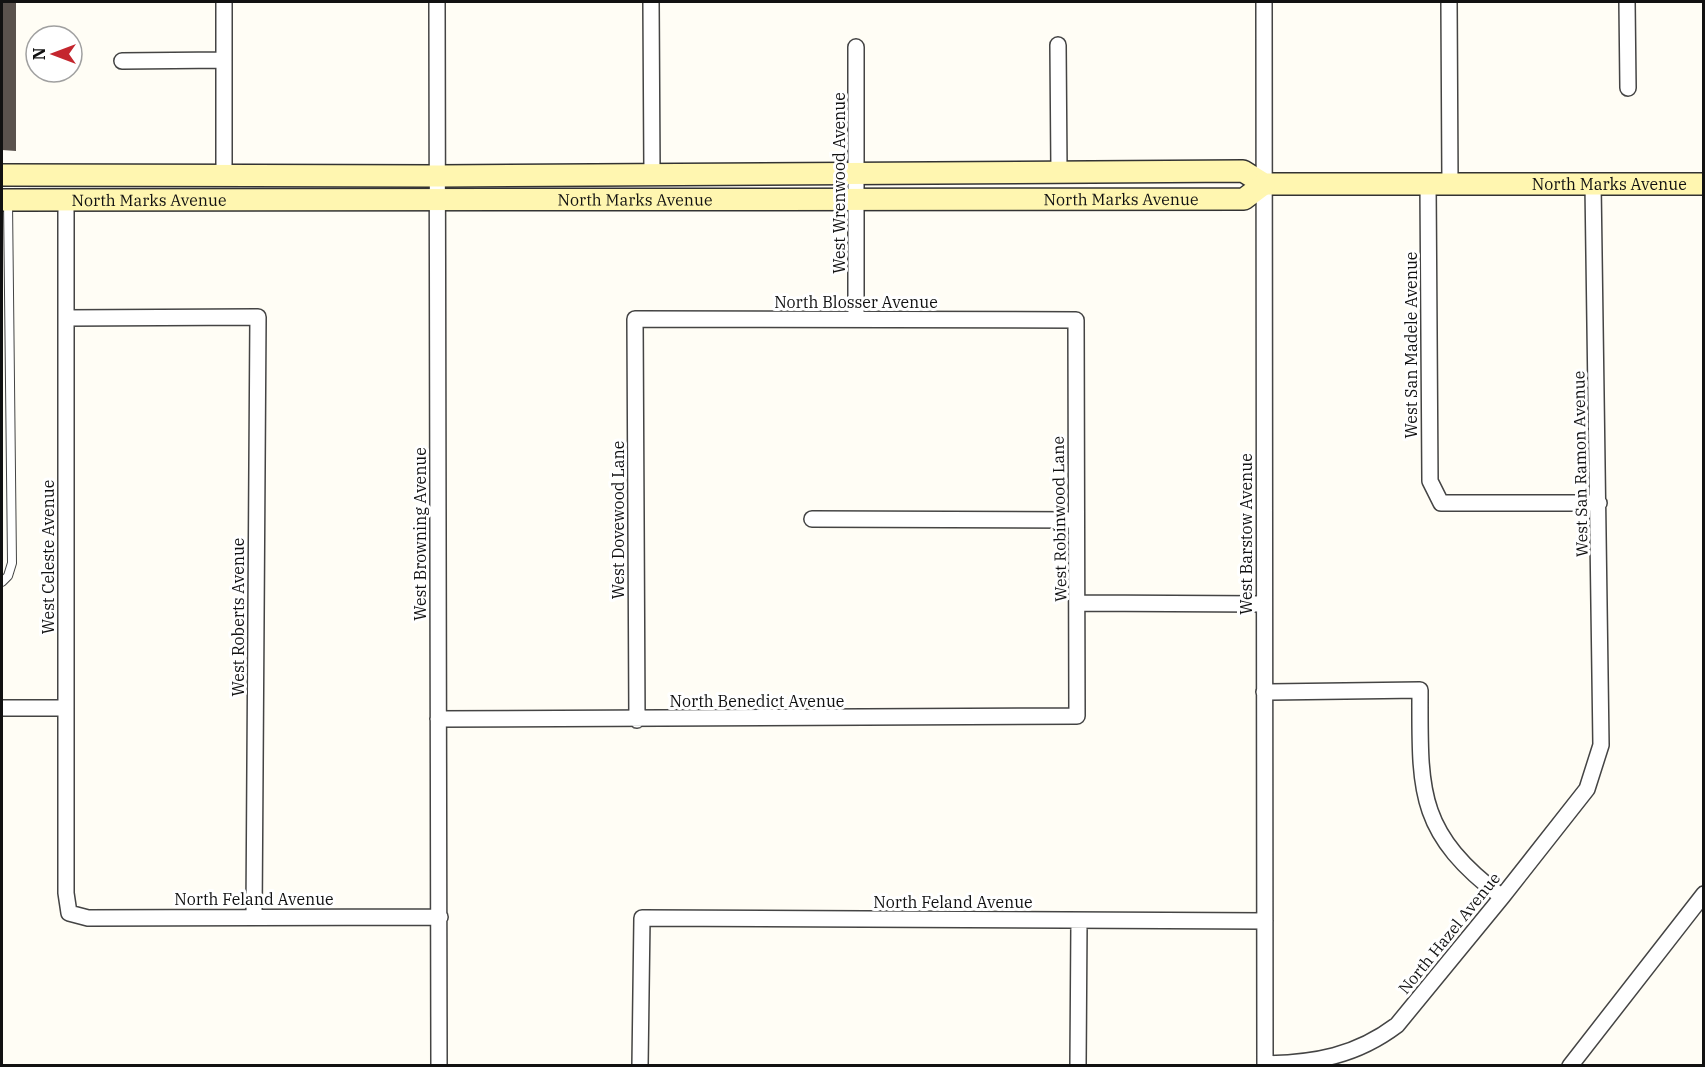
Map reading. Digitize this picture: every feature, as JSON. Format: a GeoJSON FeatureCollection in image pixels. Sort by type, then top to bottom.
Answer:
{"type":"FeatureCollection","features":[{"type":"Feature","properties":{"kind":"main road","name":"North Marks Avenue"},"geometry":{"type":"LineString","coordinates":[[2,175],[438,176],[1243,171],[1264,184],[1704,184]]}},
{"type":"Feature","properties":{"kind":"main road"},"geometry":{"type":"LineString","coordinates":[[66,201],[74,191],[84,188],[142,187],[159,176]]}},
{"type":"Feature","properties":{"kind":"main road","name":"North Marks Avenue"},"geometry":{"type":"LineString","coordinates":[[5,200],[1244,199],[1264,184]]}},
{"type":"Feature","properties":{"kind":"street"},"geometry":{"type":"LineString","coordinates":[[224,2],[224,176]]}},
{"type":"Feature","properties":{"kind":"street","name":"West Browning Avenue"},"geometry":{"type":"LineString","coordinates":[[437,2],[439,1065]]}},
{"type":"Feature","properties":{"kind":"street"},"geometry":{"type":"LineString","coordinates":[[651,2],[652,173]]}},
{"type":"Feature","properties":{"kind":"street","name":"West Barstow Avenue"},"geometry":{"type":"LineString","coordinates":[[1264,2],[1265,1065]]}},
{"type":"Feature","properties":{"kind":"street"},"geometry":{"type":"LineString","coordinates":[[1449,2],[1450,184]]}},
{"type":"Feature","properties":{"kind":"street"},"geometry":{"type":"LineString","coordinates":[[1627,2],[1628,88]]}},
{"type":"Feature","properties":{"kind":"street"},"geometry":{"type":"LineString","coordinates":[[1058,45],[1059,171]]}},
{"type":"Feature","properties":{"kind":"street","name":"West Wrenwood Avenue"},"geometry":{"type":"LineString","coordinates":[[856,47],[856,319]]}},
{"type":"Feature","properties":{"kind":"street"},"geometry":{"type":"LineString","coordinates":[[122,61],[224,60]]}},
{"type":"Feature","properties":{"kind":"street","name":"West San Madele Avenue"},"geometry":{"type":"LineString","coordinates":[[1428,184],[1430,481],[1441,503],[1599,503]]}},
{"type":"Feature","properties":{"kind":"street","name":"West San Ramon Avenue"},"geometry":{"type":"LineString","coordinates":[[1593,184],[1601,745]]}},
{"type":"Feature","properties":{"kind":"street","name":"West Celeste Avenue"},"geometry":{"type":"LineString","coordinates":[[66,201],[66,893],[69,913]]}},
{"type":"Feature","properties":{"kind":"street","name":"West Roberts Avenue"},"geometry":{"type":"LineString","coordinates":[[66,318],[258,317],[254,918]]}},
{"type":"Feature","properties":{"kind":"street","name":"North Blosser Avenue"},"geometry":{"type":"LineString","coordinates":[[635,319],[1076,320]]}},
{"type":"Feature","properties":{"kind":"street","name":"West Dovewood Lane"},"geometry":{"type":"LineString","coordinates":[[635,319],[637,720]]}},
{"type":"Feature","properties":{"kind":"street","name":"West Robinwood Lane"},"geometry":{"type":"LineString","coordinates":[[1076,320],[1077,716]]}},
{"type":"Feature","properties":{"kind":"street"},"geometry":{"type":"LineString","coordinates":[[812,519],[1076,520]]}},
{"type":"Feature","properties":{"kind":"street"},"geometry":{"type":"LineString","coordinates":[[1078,603],[1264,604]]}},
{"type":"Feature","properties":{"kind":"street"},"geometry":{"type":"LineString","coordinates":[[1264,692],[1419,690],[1422,782],[1436,826],[1458,860],[1502,897]]}},
{"type":"Feature","properties":{"kind":"street"},"geometry":{"type":"LineString","coordinates":[[2,708],[66,708]]}},
{"type":"Feature","properties":{"kind":"street","name":"North Benedict Avenue"},"geometry":{"type":"LineString","coordinates":[[438,719],[637,720],[1077,716]]}},
{"type":"Feature","properties":{"kind":"street","name":"North Hazel Avenue"},"geometry":{"type":"LineString","coordinates":[[1265,1065],[1320,1061],[1361,1048],[1381,1037],[1412,1009],[1587,789],[1601,745]]}},
{"type":"Feature","properties":{"kind":"street"},"geometry":{"type":"LineString","coordinates":[[1570,1065],[1704,894]]}},
{"type":"Feature","properties":{"kind":"street","name":"North Feland Avenue"},"geometry":{"type":"LineString","coordinates":[[69,913],[88,918],[440,917]]}},
{"type":"Feature","properties":{"kind":"street","name":"North Feland Avenue"},"geometry":{"type":"LineString","coordinates":[[640,1065],[642,918],[1265,921]]}},
{"type":"Feature","properties":{"kind":"street"},"geometry":{"type":"LineString","coordinates":[[1078,1065],[1079,921]]}},
{"type":"Feature","properties":{"kind":"lane"},"geometry":{"type":"LineString","coordinates":[[2,582],[8,576],[12,563],[5,200]]}},
{"type":"Feature","properties":{"kind":"building"},"geometry":{"type":"Polygon","coordinates":[[[2,2],[16,2],[16,151],[2,150],[2,2]]]}}]}
